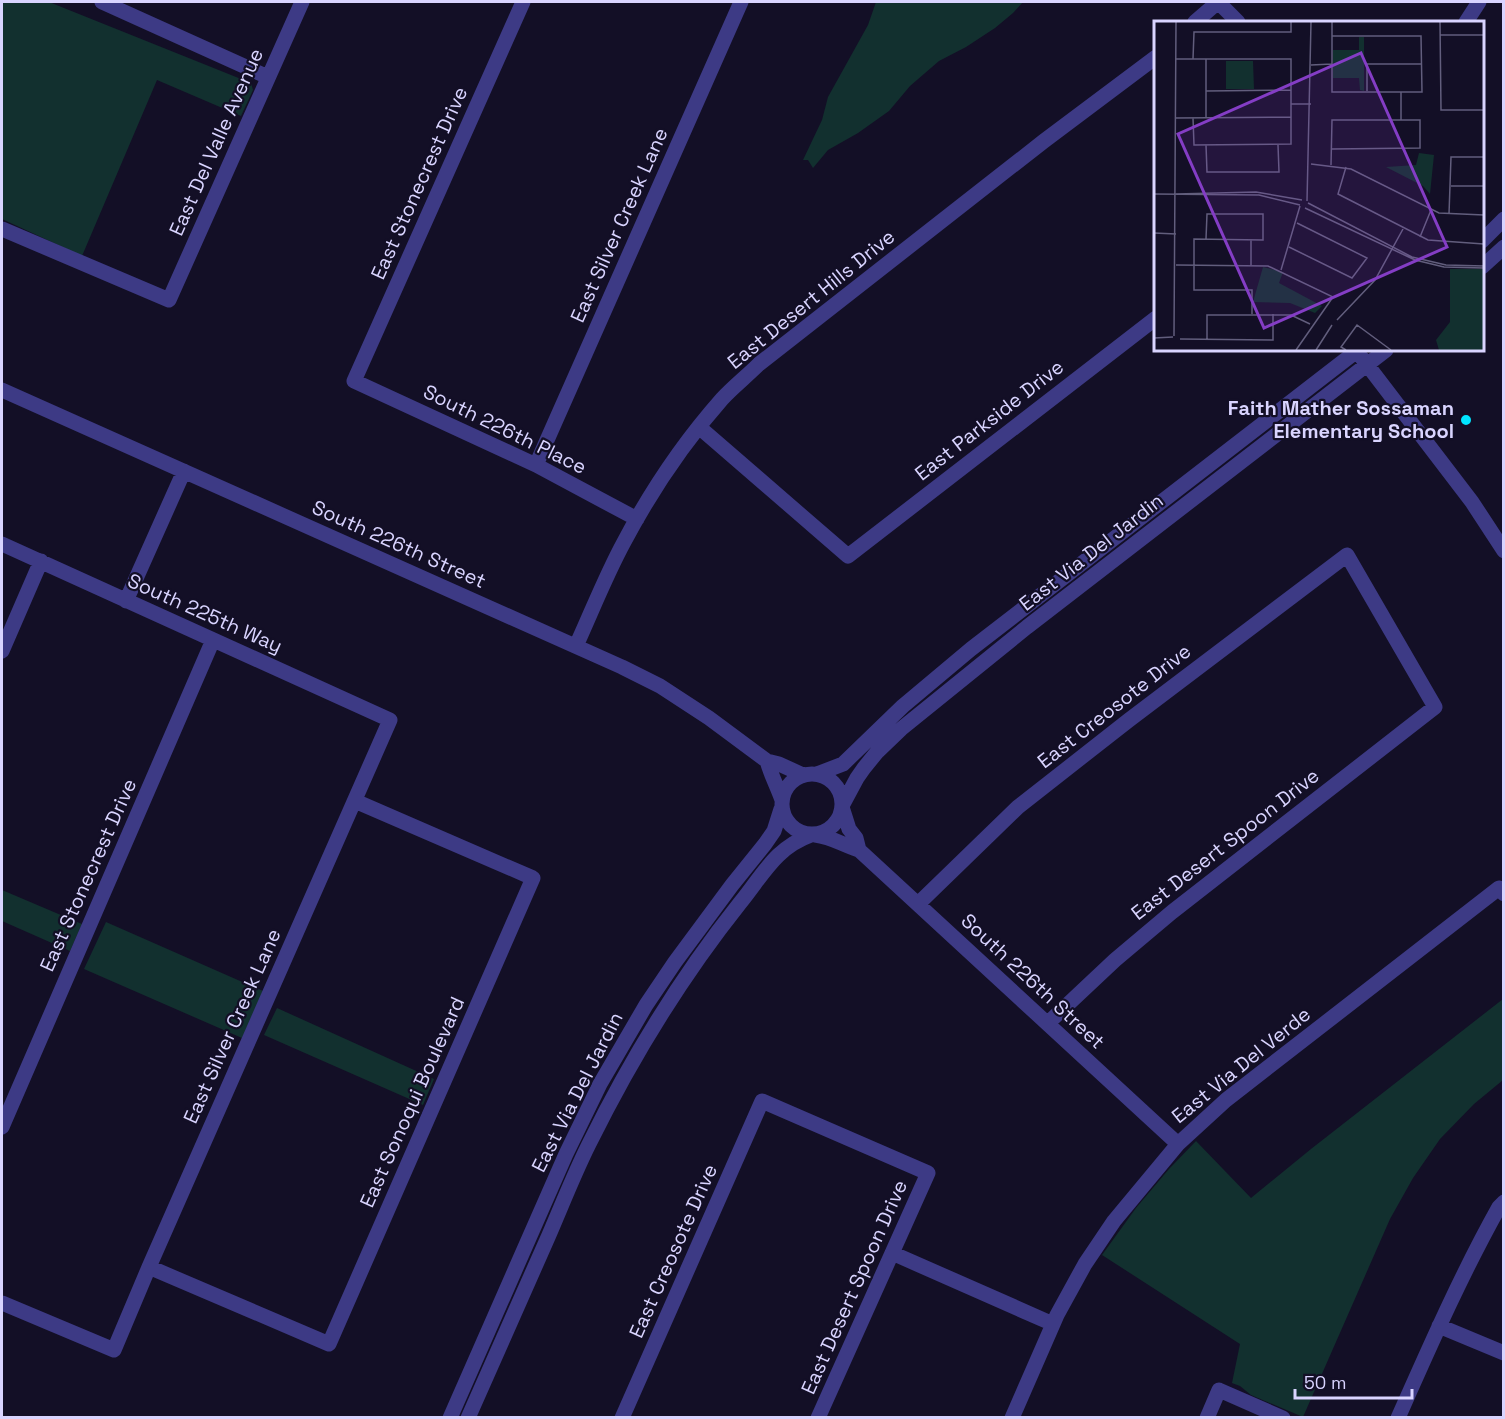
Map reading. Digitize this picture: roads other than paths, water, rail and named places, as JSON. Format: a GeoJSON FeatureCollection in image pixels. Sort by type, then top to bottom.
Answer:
{"type":"FeatureCollection","features":[{"type":"Feature","properties":{"kind":"street"},"geometry":{"type":"LineString","coordinates":[[102,2],[268,77]]}},
{"type":"Feature","properties":{"kind":"street","name":"East Del Valle Avenue"},"geometry":{"type":"LineString","coordinates":[[2,230],[169,300],[302,2]]}},
{"type":"Feature","properties":{"kind":"street","name":"East Stonecrest Drive"},"geometry":{"type":"LineString","coordinates":[[354,381],[523,2]]}},
{"type":"Feature","properties":{"kind":"street","name":"East Silver Creek Lane"},"geometry":{"type":"LineString","coordinates":[[536,465],[741,2]]}},
{"type":"Feature","properties":{"kind":"street"},"geometry":{"type":"LineString","coordinates":[[1196,21],[1218,2],[1237,21]]}},
{"type":"Feature","properties":{"kind":"street"},"geometry":{"type":"LineString","coordinates":[[1467,21],[1479,2]]}},
{"type":"Feature","properties":{"kind":"street","name":"East Desert Hills Drive"},"geometry":{"type":"LineString","coordinates":[[576,646],[622,544],[661,478],[723,398],[759,364],[1154,58]]}},
{"type":"Feature","properties":{"kind":"street"},"geometry":{"type":"LineString","coordinates":[[1484,239],[1503,219]]}},
{"type":"Feature","properties":{"kind":"street"},"geometry":{"type":"LineString","coordinates":[[1484,265],[1503,247]]}},
{"type":"Feature","properties":{"kind":"street","name":"East Parkside Drive"},"geometry":{"type":"LineString","coordinates":[[699,428],[848,556],[1154,319]]}},
{"type":"Feature","properties":{"kind":"street","name":"East Via Del Jardin"},"geometry":{"type":"LineString","coordinates":[[810,775],[843,764],[903,706],[971,649],[1355,351]]}},
{"type":"Feature","properties":{"kind":"street"},"geometry":{"type":"LineString","coordinates":[[1357,351],[1472,502],[1503,551]]}},
{"type":"Feature","properties":{"kind":"street","name":"East Via Del Jardin"},"geometry":{"type":"LineString","coordinates":[[842,807],[857,777],[877,752],[902,729],[1027,627],[1385,351]]}},
{"type":"Feature","properties":{"kind":"street","name":"South 226th Place"},"geometry":{"type":"LineString","coordinates":[[354,381],[536,465],[637,519]]}},
{"type":"Feature","properties":{"kind":"street","name":"South 226th Street"},"geometry":{"type":"LineString","coordinates":[[2,390],[576,646],[660,686],[709,718],[767,761],[810,775]]}},
{"type":"Feature","properties":{"kind":"street"},"geometry":{"type":"LineString","coordinates":[[126,601],[184,471]]}},
{"type":"Feature","properties":{"kind":"street","name":"South 225th Way"},"geometry":{"type":"LineString","coordinates":[[2,544],[390,720]]}},
{"type":"Feature","properties":{"kind":"street","name":"East Creosote Drive"},"geometry":{"type":"LineString","coordinates":[[918,904],[1018,807],[1347,555],[1435,706]]}},
{"type":"Feature","properties":{"kind":"street"},"geometry":{"type":"LineString","coordinates":[[2,651],[41,561]]}},
{"type":"Feature","properties":{"kind":"street","name":"East Stonecrest Drive"},"geometry":{"type":"LineString","coordinates":[[2,1127],[213,640]]}},
{"type":"Feature","properties":{"kind":"street","name":"East Desert Spoon Drive"},"geometry":{"type":"LineString","coordinates":[[1048,1023],[1115,960],[1172,912],[1435,706]]}},
{"type":"Feature","properties":{"kind":"street","name":"East Silver Creek Lane"},"geometry":{"type":"LineString","coordinates":[[2,1303],[114,1350],[390,720]]}},
{"type":"Feature","properties":{"kind":"street"},"geometry":{"type":"LineString","coordinates":[[767,761],[778,788],[781,804],[784,817],[788,824],[802,834],[822,833],[833,826],[841,814],[842,798],[833,782],[825,777],[810,775],[795,779],[789,784],[781,804]]}},
{"type":"Feature","properties":{"kind":"street","name":"East Sonoqui Boulevard"},"geometry":{"type":"LineString","coordinates":[[149,1268],[329,1344],[533,878],[355,801]]}},
{"type":"Feature","properties":{"kind":"street","name":"East Via Del Jardin"},"geometry":{"type":"LineString","coordinates":[[450,1418],[566,1154],[600,1084],[675,962],[774,831],[781,804]]}},
{"type":"Feature","properties":{"kind":"street","name":"South 226th Street"},"geometry":{"type":"LineString","coordinates":[[842,807],[859,850]]}},
{"type":"Feature","properties":{"kind":"street","name":"East Via Del Jardin"},"geometry":{"type":"LineString","coordinates":[[468,1418],[588,1146],[626,1073],[695,963],[777,855],[788,845],[813,835]]}},
{"type":"Feature","properties":{"kind":"street","name":"South 226th Street"},"geometry":{"type":"LineString","coordinates":[[813,835],[828,837],[859,850],[1178,1144]]}},
{"type":"Feature","properties":{"kind":"street","name":"East Via Del Verde"},"geometry":{"type":"LineString","coordinates":[[1012,1418],[1053,1324],[1085,1264],[1114,1221],[1178,1144],[1226,1101],[1501,891]]}},
{"type":"Feature","properties":{"kind":"street","name":"East Creosote Drive"},"geometry":{"type":"LineString","coordinates":[[622,1418],[762,1101]]}},
{"type":"Feature","properties":{"kind":"street","name":"East Desert Spoon Drive"},"geometry":{"type":"LineString","coordinates":[[762,1101],[928,1173],[818,1418]]}},
{"type":"Feature","properties":{"kind":"street"},"geometry":{"type":"LineString","coordinates":[[1398,1418],[1438,1326],[1476,1248],[1503,1202]]}},
{"type":"Feature","properties":{"kind":"street"},"geometry":{"type":"LineString","coordinates":[[892,1252],[1053,1324]]}},
{"type":"Feature","properties":{"kind":"street"},"geometry":{"type":"LineString","coordinates":[[1438,1326],[1503,1353]]}},
{"type":"Feature","properties":{"kind":"street"},"geometry":{"type":"LineString","coordinates":[[1207,1418],[1219,1390],[1283,1418]]}},
{"type":"Feature","properties":{"kind":"place","name":"Faith Mather Sossaman Elementary School"},"geometry":{"type":"Point","coordinates":[1466,420]}}]}
